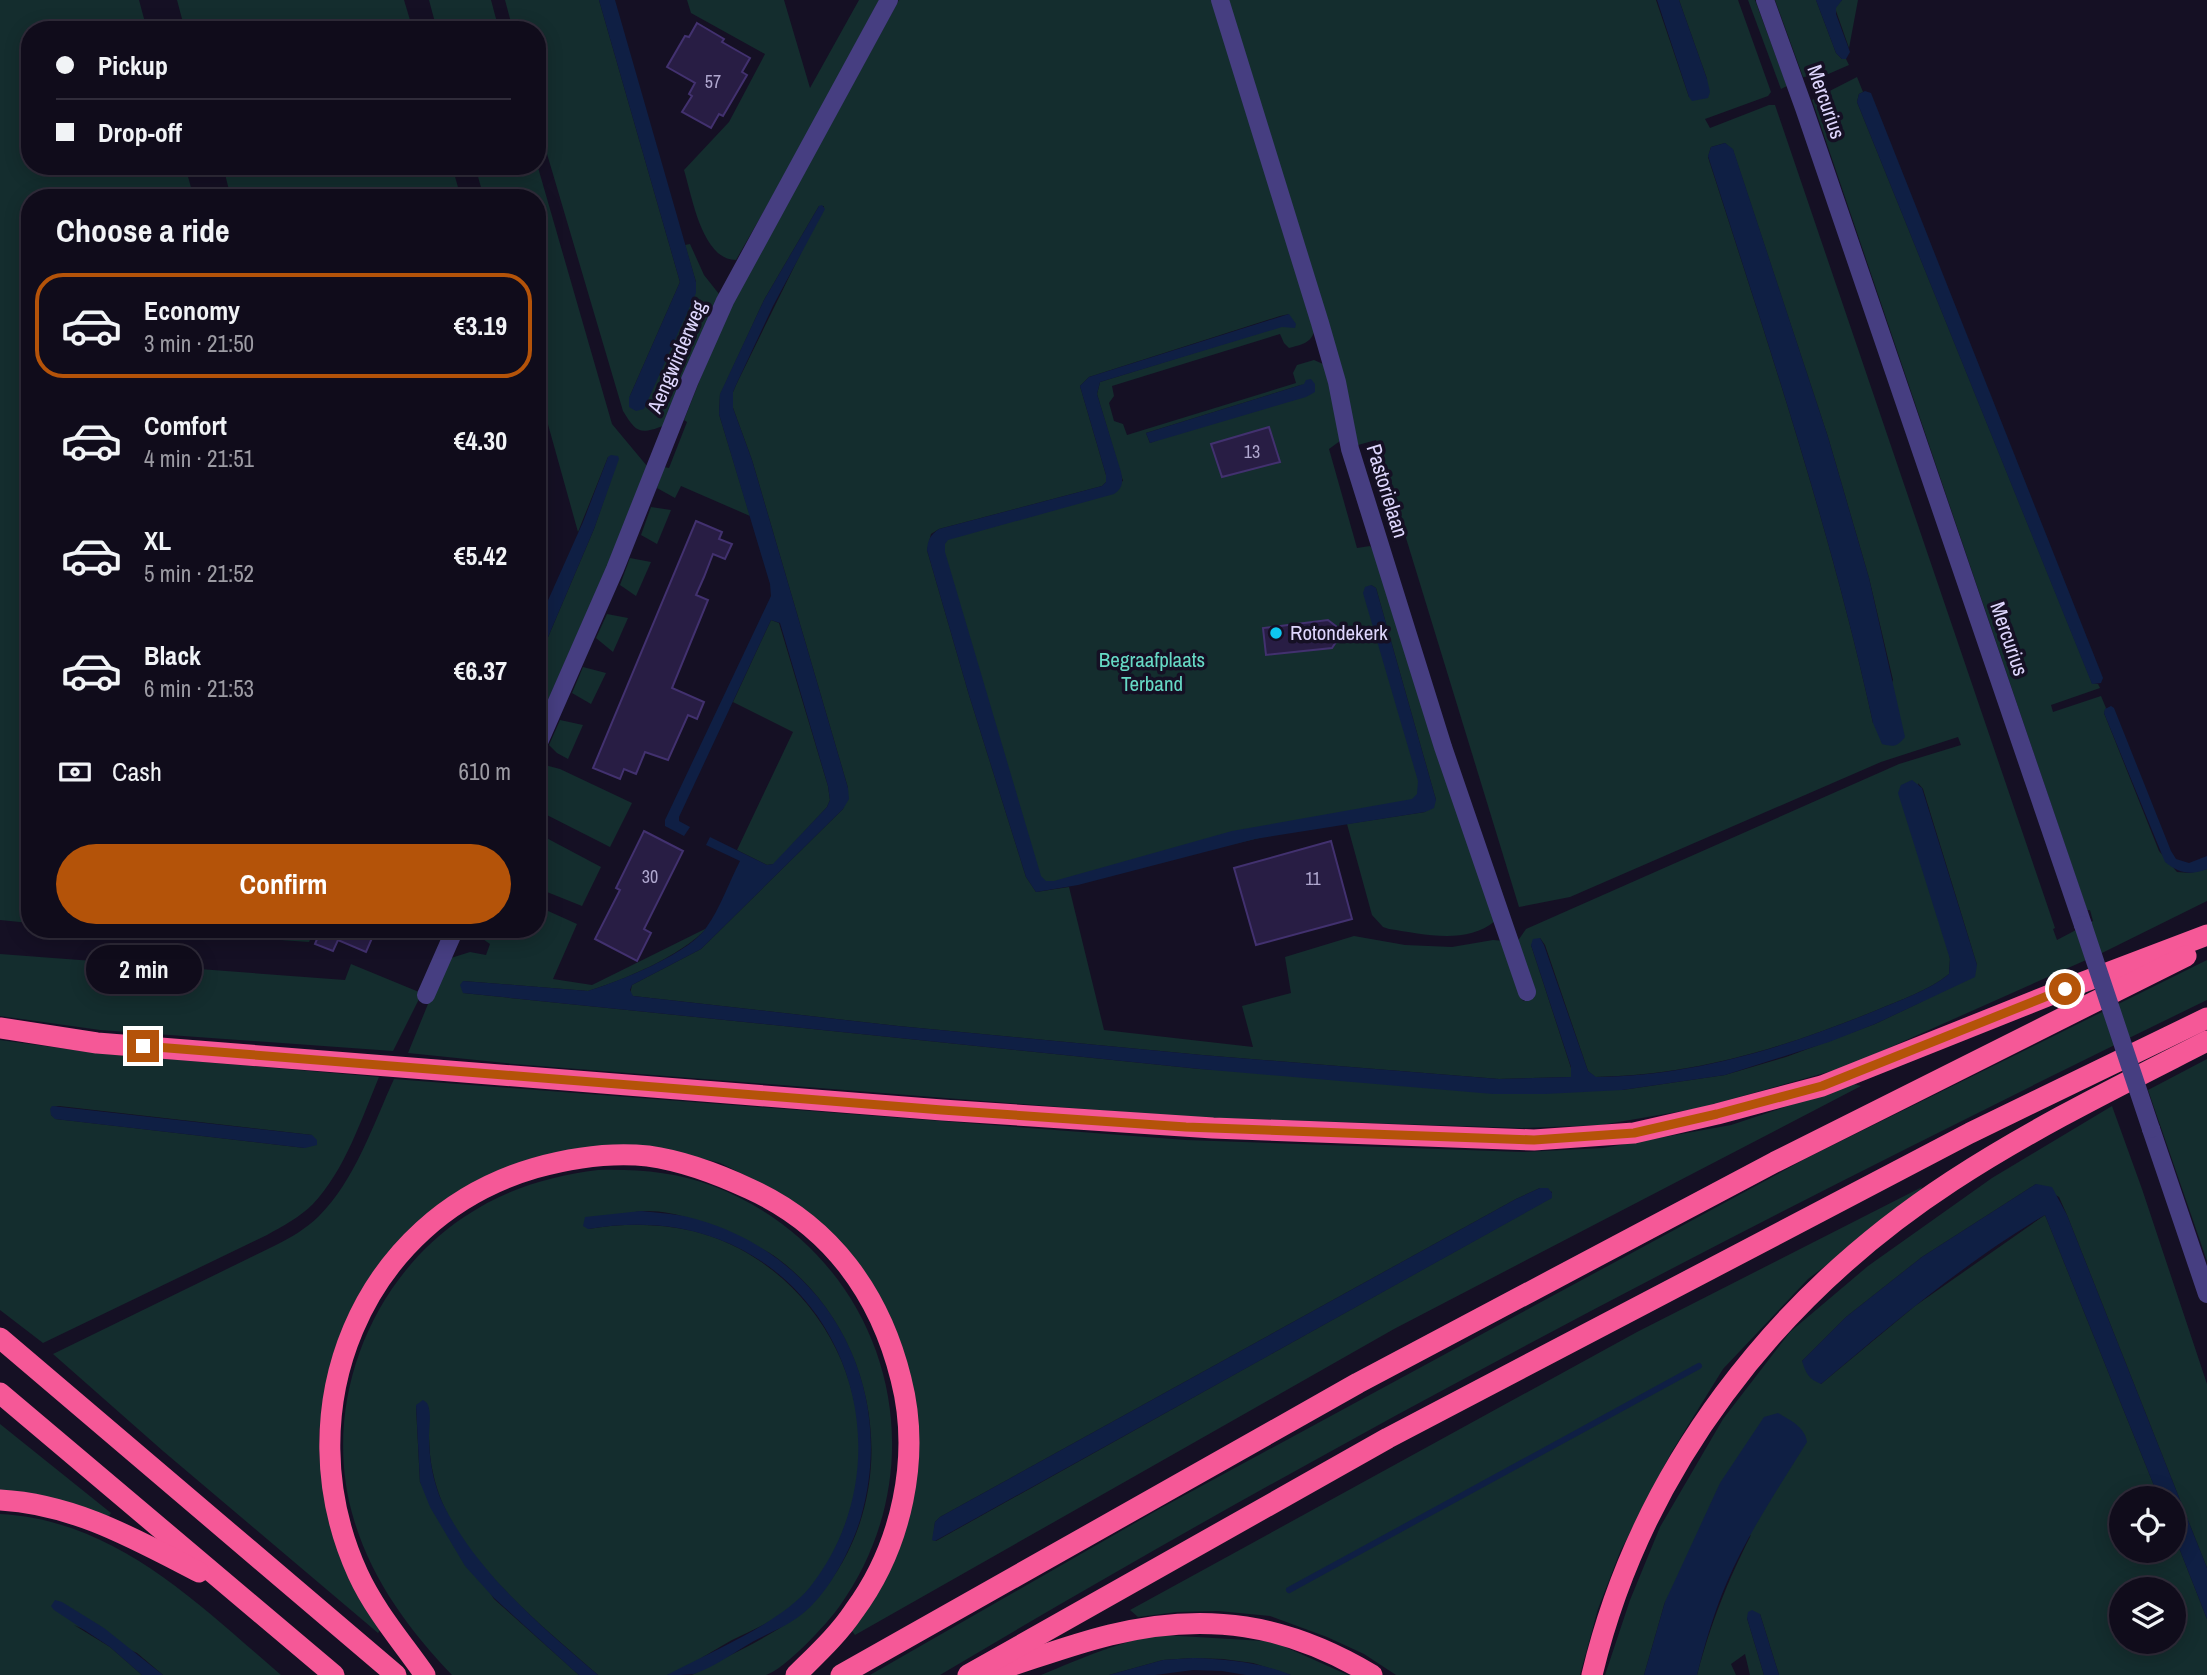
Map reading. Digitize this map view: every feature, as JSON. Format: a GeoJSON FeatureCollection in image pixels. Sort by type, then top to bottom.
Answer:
{"type":"FeatureCollection","features":[{"type":"Feature","properties":{"kind":"highway"},"geometry":{"type":"LineString","coordinates":[[0,1028],[122,1045],[942,1110],[1213,1128],[1534,1140],[1634,1133],[1822,1086],[2207,935]]}},
{"type":"Feature","properties":{"kind":"highway"},"geometry":{"type":"LineString","coordinates":[[841,1675],[1370,1376],[1774,1162],[2207,945]]}},
{"type":"Feature","properties":{"kind":"highway"},"geometry":{"type":"LineString","coordinates":[[968,1675],[1462,1399],[1934,1151],[2207,1018]]}},
{"type":"Feature","properties":{"kind":"highway"},"geometry":{"type":"LineString","coordinates":[[1592,1675],[1617,1590],[1643,1529],[1672,1473],[1717,1402],[1770,1335],[1834,1273],[1885,1230],[1951,1182],[2109,1091],[2207,1041]]}},
{"type":"Feature","properties":{"kind":"highway"},"geometry":{"type":"LineString","coordinates":[[425,1675],[376,1607],[358,1574],[342,1535],[331,1486],[328,1444],[332,1398],[341,1359],[355,1323],[374,1289],[398,1255],[450,1208],[486,1187],[522,1172],[561,1161],[605,1155],[647,1156],[719,1174],[793,1213],[826,1241],[851,1268],[872,1301],[889,1340],[903,1386],[907,1415],[907,1469],[898,1518],[891,1542],[867,1593],[835,1635],[796,1675]]}},
{"type":"Feature","properties":{"kind":"highway"},"geometry":{"type":"LineString","coordinates":[[0,1338],[396,1675]]}},
{"type":"Feature","properties":{"kind":"highway"},"geometry":{"type":"LineString","coordinates":[[0,1393],[334,1675]]}},
{"type":"Feature","properties":{"kind":"highway"},"geometry":{"type":"LineString","coordinates":[[0,1500],[84,1516],[232,1589]]}},
{"type":"Feature","properties":{"kind":"highway"},"geometry":{"type":"LineString","coordinates":[[982,1675],[1110,1635],[1202,1622],[1270,1630],[1308,1642],[1371,1675]]}},
{"type":"Feature","properties":{"kind":"street","name":"Aengwirderweg"},"geometry":{"type":"LineString","coordinates":[[546,726],[615,569],[711,330],[890,0]]}},
{"type":"Feature","properties":{"kind":"street","name":"Pastorielaan"},"geometry":{"type":"LineString","coordinates":[[1220,0],[1320,323],[1337,382],[1354,461],[1443,747],[1527,992]]}},
{"type":"Feature","properties":{"kind":"street","name":"Mercurius"},"geometry":{"type":"LineString","coordinates":[[1765,0],[2207,1294]]}},
{"type":"Feature","properties":{"kind":"street"},"geometry":{"type":"LineString","coordinates":[[426,995],[452,938]]}},
{"type":"Feature","properties":{"kind":"green space"},"geometry":{"type":"Polygon","coordinates":[[[0,0],[139,0],[145,21],[21,21],[21,175],[188,175],[191,189],[21,189],[21,922],[0,920],[0,0]]]}},
{"type":"Feature","properties":{"kind":"green space"},"geometry":{"type":"Polygon","coordinates":[[[177,0],[404,0],[410,21],[183,21],[177,0]]]}},
{"type":"Feature","properties":{"kind":"green space"},"geometry":{"type":"Polygon","coordinates":[[[429,0],[491,0],[497,21],[435,21],[429,0]]]}},
{"type":"Feature","properties":{"kind":"green space"},"geometry":{"type":"Polygon","coordinates":[[[505,0],[599,0],[680,282],[629,398],[696,282],[685,245],[690,244],[704,275],[719,294],[663,426],[639,430],[623,411],[546,150],[546,21],[511,21],[505,0]]]}},
{"type":"Feature","properties":{"kind":"green space"},"geometry":{"type":"Polygon","coordinates":[[[687,0],[784,0],[810,88],[859,0],[879,0],[805,139],[736,260],[724,257],[707,238],[700,225],[684,170],[729,122],[765,54],[691,13],[687,0]]]}},
{"type":"Feature","properties":{"kind":"green space","name":"Begraafplaats Terband"},"geometry":{"type":"Polygon","coordinates":[[[899,0],[1214,0],[1314,331],[1308,341],[1293,347],[1289,348],[1284,343],[1280,334],[1112,386],[1114,396],[1109,403],[1114,421],[1123,424],[1127,435],[1296,383],[1293,373],[1297,365],[1314,360],[1323,364],[1328,375],[1340,441],[1329,449],[1357,548],[1370,546],[1377,555],[1495,921],[1471,933],[1444,936],[1389,929],[1383,927],[1372,915],[1347,824],[1425,812],[1436,800],[1376,588],[1371,585],[1430,800],[1068,883],[1036,884],[934,540],[1123,481],[1097,394],[1100,382],[1289,326],[1289,314],[1089,377],[1080,386],[1106,475],[1106,482],[1102,486],[939,529],[931,534],[927,550],[1026,877],[1036,892],[1069,887],[1104,1030],[1253,1047],[1242,1006],[1291,993],[1285,957],[1354,936],[1405,945],[1452,947],[1493,940],[1505,941],[1523,1001],[1534,998],[1517,942],[1526,929],[1899,764],[1961,745],[1958,737],[1881,762],[1570,897],[1519,907],[1376,440],[1358,445],[1343,386],[1225,0],[1656,0],[1689,97],[1707,79],[1679,0],[1738,0],[1771,92],[1768,96],[1705,119],[1710,128],[1775,105],[2057,940],[2093,921],[2090,910],[2087,910],[1812,100],[1857,77],[1863,92],[1859,94],[1857,102],[2092,683],[2098,684],[2100,688],[2051,705],[2053,712],[2101,696],[2106,708],[2104,713],[2159,851],[2177,872],[2190,873],[2207,869],[2207,901],[2104,952],[1846,1067],[1700,1108],[1601,1125],[1522,1128],[1187,1117],[514,1064],[408,1053],[451,958],[470,952],[486,955],[490,944],[481,938],[546,938],[546,910],[577,924],[553,979],[592,985],[707,928],[682,948],[635,974],[588,991],[463,981],[463,993],[1200,1069],[1622,1090],[1725,1075],[1786,1057],[1875,1024],[1921,1002],[1977,965],[1923,789],[1918,783],[1950,959],[1949,974],[1914,994],[1809,1036],[1739,1057],[1668,1071],[1595,1077],[1588,1071],[1545,945],[1540,938],[1531,945],[1571,1068],[1571,1077],[1499,1079],[1202,1055],[898,1026],[633,996],[630,994],[632,985],[701,949],[843,809],[848,788],[752,460],[733,408],[736,385],[824,206],[819,206],[764,300],[720,395],[719,414],[750,516],[681,486],[675,498],[657,488],[664,467],[669,468],[687,422],[684,420],[720,329],[899,0]],[[1725,143],[1711,147],[1708,157],[1818,508],[1873,723],[1893,680],[1869,578],[1828,437],[1733,150],[1725,143]],[[1304,384],[1146,433],[1150,443],[1304,384]]]}},
{"type":"Feature","properties":{"kind":"green space"},"geometry":{"type":"Polygon","coordinates":[[[1748,0],[1755,0],[1787,86],[1781,89],[1748,0]]]}},
{"type":"Feature","properties":{"kind":"green space"},"geometry":{"type":"Polygon","coordinates":[[[1775,0],[1816,0],[1836,53],[1846,59],[1849,65],[1826,75],[1803,77],[1775,0]]]}},
{"type":"Feature","properties":{"kind":"green space"},"geometry":{"type":"Polygon","coordinates":[[[1842,0],[1858,0],[1849,48],[1835,8],[1842,0]]]}},
{"type":"Feature","properties":{"kind":"green space"},"geometry":{"type":"Polygon","coordinates":[[[225,175],[455,175],[458,189],[229,189],[225,175]]]}},
{"type":"Feature","properties":{"kind":"green space"},"geometry":{"type":"Polygon","coordinates":[[[478,175],[540,175],[544,189],[481,189],[478,175]]]}},
{"type":"Feature","properties":{"kind":"green space"},"geometry":{"type":"Polygon","coordinates":[[[546,195],[612,424],[647,466],[611,558],[546,705],[546,642],[594,529],[618,456],[608,457],[578,532],[546,417],[546,195]]]}},
{"type":"Feature","properties":{"kind":"green space"},"geometry":{"type":"Polygon","coordinates":[[[651,507],[671,510],[657,544],[641,535],[651,507]]]}},
{"type":"Feature","properties":{"kind":"green space"},"geometry":{"type":"Polygon","coordinates":[[[630,558],[651,562],[636,596],[620,585],[630,558]]]}},
{"type":"Feature","properties":{"kind":"green space"},"geometry":{"type":"Polygon","coordinates":[[[607,614],[628,618],[613,652],[596,638],[607,614]]]}},
{"type":"Feature","properties":{"kind":"green space"},"geometry":{"type":"Polygon","coordinates":[[[771,620],[779,623],[830,800],[827,807],[774,864],[767,865],[737,850],[793,732],[733,702],[771,620]]]}},
{"type":"Feature","properties":{"kind":"green space"},"geometry":{"type":"Polygon","coordinates":[[[583,667],[606,673],[591,704],[572,693],[583,667]]]}},
{"type":"Feature","properties":{"kind":"green space"},"geometry":{"type":"Polygon","coordinates":[[[560,720],[583,725],[568,759],[549,745],[560,720]]]}},
{"type":"Feature","properties":{"kind":"green space"},"geometry":{"type":"Polygon","coordinates":[[[546,765],[560,769],[632,803],[610,847],[546,815],[546,765]]]}},
{"type":"Feature","properties":{"kind":"green space"},"geometry":{"type":"Polygon","coordinates":[[[546,838],[601,867],[582,906],[546,892],[546,838]]]}},
{"type":"Feature","properties":{"kind":"green space"},"geometry":{"type":"Polygon","coordinates":[[[251,938],[311,938],[309,942],[251,938]]]}},
{"type":"Feature","properties":{"kind":"green space"},"geometry":{"type":"Polygon","coordinates":[[[0,954],[345,980],[351,964],[419,992],[419,999],[393,1051],[100,1030],[0,1016],[0,954]]]}},
{"type":"Feature","properties":{"kind":"green space"},"geometry":{"type":"Polygon","coordinates":[[[2207,960],[2207,1000],[1885,1159],[1566,1324],[1251,1496],[940,1675],[870,1675],[1161,1508],[1807,1158],[2207,960]]]}},
{"type":"Feature","properties":{"kind":"green space"},"geometry":{"type":"Polygon","coordinates":[[[0,1040],[97,1053],[379,1077],[351,1144],[334,1176],[313,1204],[291,1221],[43,1343],[0,1310],[0,1040]],[[59,1106],[52,1107],[51,1115],[56,1119],[305,1148],[312,1135],[59,1106]]]}},
{"type":"Feature","properties":{"kind":"green space"},"geometry":{"type":"Polygon","coordinates":[[[2207,1059],[2207,1261],[2148,1090],[2207,1059]]]}},
{"type":"Feature","properties":{"kind":"green space"},"geometry":{"type":"Polygon","coordinates":[[[394,1079],[1186,1140],[1523,1152],[1603,1148],[1731,1125],[1854,1084],[1861,1086],[1394,1329],[855,1635],[852,1631],[898,1549],[906,1363],[802,1209],[777,1191],[720,1163],[659,1148],[535,1157],[478,1181],[451,1196],[404,1236],[365,1285],[338,1340],[329,1370],[319,1431],[320,1462],[330,1523],[340,1553],[381,1629],[378,1633],[53,1354],[274,1246],[309,1225],[332,1202],[353,1169],[394,1079]],[[1540,1188],[1516,1199],[940,1517],[935,1522],[933,1540],[936,1541],[1551,1198],[1552,1192],[1540,1188]]]}},
{"type":"Feature","properties":{"kind":"green space"},"geometry":{"type":"Polygon","coordinates":[[[2112,1106],[2207,1384],[2207,1568],[2186,1515],[2186,1486],[2174,1486],[2059,1197],[2036,1184],[1922,1257],[1846,1317],[1802,1361],[1821,1384],[1915,1306],[2045,1215],[2154,1486],[2109,1486],[2109,1563],[2185,1563],[2207,1619],[2207,1675],[1779,1675],[1760,1614],[1747,1618],[1764,1675],[1750,1675],[1745,1654],[1731,1664],[1736,1675],[1697,1675],[1720,1603],[1751,1535],[1665,1602],[1644,1675],[1605,1675],[1630,1600],[1660,1527],[1723,1419],[1790,1332],[1868,1266],[1992,1178],[2112,1106]]]}},
{"type":"Feature","properties":{"kind":"green space"},"geometry":{"type":"Polygon","coordinates":[[[598,1170],[656,1172],[685,1177],[713,1186],[772,1217],[820,1259],[857,1309],[881,1365],[892,1425],[889,1487],[871,1549],[839,1607],[794,1656],[766,1675],[692,1675],[792,1620],[818,1597],[846,1557],[863,1512],[871,1466],[870,1419],[859,1373],[840,1330],[812,1291],[777,1258],[701,1222],[679,1215],[643,1211],[588,1229],[627,1225],[666,1226],[693,1231],[735,1247],[773,1270],[804,1301],[829,1336],[847,1376],[857,1419],[859,1463],[851,1507],[836,1548],[812,1586],[792,1606],[771,1621],[673,1673],[598,1675],[499,1584],[457,1531],[442,1503],[433,1473],[429,1408],[416,1406],[420,1482],[494,1599],[579,1675],[452,1675],[421,1640],[394,1603],[371,1563],[354,1520],[345,1477],[343,1434],[349,1392],[360,1350],[378,1311],[402,1276],[430,1244],[480,1207],[528,1185],[598,1170]]]}},
{"type":"Feature","properties":{"kind":"green space"},"geometry":{"type":"Polygon","coordinates":[[[1922,1187],[1920,1194],[1808,1279],[1723,1369],[1671,1453],[1620,1552],[1598,1609],[1580,1675],[1396,1675],[1364,1654],[1270,1616],[1218,1611],[1138,1617],[1130,1610],[1637,1332],[1922,1187]]]}},
{"type":"Feature","properties":{"kind":"green space"},"geometry":{"type":"Polygon","coordinates":[[[0,1424],[111,1513],[109,1516],[0,1491],[0,1424]]]}},
{"type":"Feature","properties":{"kind":"green space"},"geometry":{"type":"Polygon","coordinates":[[[0,1514],[42,1520],[81,1532],[118,1549],[186,1594],[281,1675],[163,1675],[137,1653],[74,1625],[110,1647],[142,1675],[0,1675],[0,1514]]]}},
{"type":"Feature","properties":{"kind":"green space"},"geometry":{"type":"Polygon","coordinates":[[[1163,1635],[1264,1641],[1283,1646],[1348,1675],[1291,1675],[1253,1663],[1193,1658],[1163,1660],[1109,1675],[1041,1675],[1116,1646],[1163,1635]]]}},
{"type":"Feature","properties":{"kind":"water"},"geometry":{"type":"Polygon","coordinates":[[[599,0],[615,0],[696,282],[696,293],[644,409],[636,411],[629,407],[629,398],[680,282],[599,0]]]}},
{"type":"Feature","properties":{"kind":"water"},"geometry":{"type":"Polygon","coordinates":[[[1657,0],[1679,0],[1707,79],[1710,92],[1708,98],[1692,101],[1689,97],[1657,0]]]}},
{"type":"Feature","properties":{"kind":"water"},"geometry":{"type":"Polygon","coordinates":[[[1816,0],[1842,0],[1836,8],[1836,14],[1850,52],[1846,59],[1836,53],[1816,0]]]}},
{"type":"Feature","properties":{"kind":"water"},"geometry":{"type":"Polygon","coordinates":[[[1865,91],[1871,93],[2103,678],[2101,683],[2092,684],[1857,102],[1859,94],[1865,91]]]}},
{"type":"Feature","properties":{"kind":"water"},"geometry":{"type":"Polygon","coordinates":[[[1725,143],[1733,149],[1828,437],[1869,578],[1905,737],[1895,745],[1882,744],[1873,723],[1818,508],[1708,156],[1711,147],[1725,143]]]}},
{"type":"Feature","properties":{"kind":"water"},"geometry":{"type":"Polygon","coordinates":[[[822,205],[825,209],[773,306],[736,385],[733,408],[752,460],[849,799],[843,809],[701,949],[632,985],[630,990],[633,996],[898,1026],[1202,1055],[1499,1079],[1571,1077],[1571,1067],[1531,945],[1533,939],[1540,938],[1588,1071],[1596,1077],[1704,1065],[1809,1036],[1914,994],[1949,974],[1950,959],[1898,793],[1901,785],[1912,780],[1922,788],[1977,965],[1975,977],[1875,1024],[1829,1042],[1725,1075],[1622,1090],[1545,1094],[1493,1094],[1200,1069],[463,993],[460,985],[463,981],[588,991],[652,966],[684,948],[706,928],[740,861],[706,845],[710,837],[767,865],[773,864],[827,807],[830,800],[828,786],[780,623],[771,620],[679,817],[679,821],[690,827],[684,836],[665,826],[665,820],[771,596],[770,584],[719,414],[720,394],[764,300],[822,205]]]}},
{"type":"Feature","properties":{"kind":"water"},"geometry":{"type":"Polygon","coordinates":[[[1289,314],[1296,324],[1295,328],[1282,327],[1100,382],[1097,394],[1121,472],[1121,487],[1114,494],[948,540],[945,552],[1041,876],[1046,881],[1232,831],[1412,799],[1417,794],[1418,781],[1363,593],[1365,587],[1371,585],[1376,588],[1436,800],[1434,808],[1425,812],[1255,839],[1078,885],[1036,892],[1026,877],[969,695],[927,550],[929,541],[939,529],[1102,486],[1106,482],[1080,386],[1089,377],[1289,314]]]}},
{"type":"Feature","properties":{"kind":"water"},"geometry":{"type":"Polygon","coordinates":[[[1311,379],[1315,384],[1315,392],[1306,397],[1150,443],[1146,433],[1304,384],[1311,379]]]}},
{"type":"Feature","properties":{"kind":"water"},"geometry":{"type":"Polygon","coordinates":[[[618,456],[619,459],[594,529],[546,642],[546,605],[608,457],[618,456]]]}},
{"type":"Feature","properties":{"kind":"water"},"geometry":{"type":"Polygon","coordinates":[[[2111,706],[2171,851],[2176,859],[2189,863],[2207,856],[2207,869],[2185,872],[2165,862],[2104,713],[2105,709],[2111,706]]]}},
{"type":"Feature","properties":{"kind":"water"},"geometry":{"type":"Polygon","coordinates":[[[52,1106],[312,1135],[317,1140],[317,1145],[305,1148],[55,1119],[51,1115],[52,1106]]]}},
{"type":"Feature","properties":{"kind":"water"},"geometry":{"type":"Polygon","coordinates":[[[2036,1184],[2052,1187],[2067,1215],[2174,1486],[2154,1486],[2045,1215],[1958,1273],[1821,1384],[1811,1378],[1802,1361],[1846,1317],[1922,1257],[2036,1184]]]}},
{"type":"Feature","properties":{"kind":"water"},"geometry":{"type":"Polygon","coordinates":[[[1540,1188],[1548,1188],[1552,1198],[935,1541],[932,1540],[935,1522],[940,1517],[1540,1188]]]}},
{"type":"Feature","properties":{"kind":"water"},"geometry":{"type":"Polygon","coordinates":[[[641,1211],[699,1220],[745,1238],[784,1264],[817,1296],[843,1334],[860,1376],[870,1421],[870,1468],[861,1517],[852,1543],[820,1596],[796,1619],[694,1674],[667,1675],[763,1625],[810,1587],[838,1541],[854,1491],[858,1440],[851,1389],[833,1342],[804,1299],[766,1264],[718,1239],[686,1230],[653,1225],[588,1229],[583,1226],[585,1217],[641,1211]]]}},
{"type":"Feature","properties":{"kind":"water"},"geometry":{"type":"Polygon","coordinates":[[[423,1400],[428,1404],[430,1412],[429,1444],[434,1479],[443,1504],[457,1529],[492,1576],[512,1597],[598,1675],[579,1675],[494,1598],[465,1566],[430,1507],[420,1482],[416,1405],[423,1400]]]}},
{"type":"Feature","properties":{"kind":"water"},"geometry":{"type":"Polygon","coordinates":[[[1778,1413],[1800,1428],[1807,1442],[1764,1510],[1735,1564],[1714,1616],[1697,1675],[1644,1675],[1665,1602],[1720,1483],[1764,1417],[1778,1413]]]}},
{"type":"Feature","properties":{"kind":"water"},"geometry":{"type":"Polygon","coordinates":[[[2186,1515],[2207,1568],[2207,1619],[2185,1563],[2186,1515]]]}},
{"type":"Feature","properties":{"kind":"water"},"geometry":{"type":"Polygon","coordinates":[[[55,1600],[104,1628],[163,1675],[142,1675],[110,1647],[54,1610],[51,1606],[55,1600]]]}},
{"type":"Feature","properties":{"kind":"water"},"geometry":{"type":"Polygon","coordinates":[[[1752,1610],[1760,1614],[1779,1675],[1764,1675],[1747,1618],[1748,1612],[1752,1610]]]}},
{"type":"Feature","properties":{"kind":"water"},"geometry":{"type":"Polygon","coordinates":[[[1193,1658],[1242,1662],[1291,1675],[1246,1675],[1193,1670],[1155,1675],[1109,1675],[1163,1660],[1193,1658]]]}},
{"type":"Feature","properties":{"kind":"building"},"geometry":{"type":"Polygon","coordinates":[[[697,23],[750,58],[742,72],[747,75],[723,116],[719,114],[711,128],[682,112],[692,96],[689,94],[695,83],[667,67],[685,36],[689,37],[697,23]]]}},
{"type":"Feature","properties":{"kind":"building"},"geometry":{"type":"Polygon","coordinates":[[[1269,427],[1280,462],[1222,477],[1211,444],[1269,427]]]}},
{"type":"Feature","properties":{"kind":"building"},"geometry":{"type":"Polygon","coordinates":[[[696,521],[722,532],[719,539],[732,544],[725,559],[713,554],[696,595],[708,600],[672,688],[704,702],[697,719],[688,715],[668,760],[645,752],[636,774],[624,769],[620,779],[593,768],[696,521]]]}},
{"type":"Feature","properties":{"kind":"building"},"geometry":{"type":"Polygon","coordinates":[[[1328,620],[1337,627],[1338,639],[1332,648],[1266,655],[1263,628],[1328,620]]]}},
{"type":"Feature","properties":{"kind":"building"},"geometry":{"type":"Polygon","coordinates":[[[644,831],[683,851],[644,929],[651,933],[637,961],[595,939],[620,890],[616,888],[644,831]]]}},
{"type":"Feature","properties":{"kind":"building"},"geometry":{"type":"Polygon","coordinates":[[[1331,841],[1352,919],[1256,945],[1234,868],[1331,841]]]}},
{"type":"Feature","properties":{"kind":"building"},"geometry":{"type":"Polygon","coordinates":[[[318,938],[372,938],[366,952],[338,940],[333,951],[315,944],[318,938]]]}},
{"type":"Feature","properties":{"kind":"waterway"},"geometry":{"type":"LineString","coordinates":[[1289,1590],[1699,1366]]}},
{"type":"Feature","properties":{"kind":"place","name":"Rotondekerk"},"geometry":{"type":"Point","coordinates":[1276,633]}},
{"type":"Feature","properties":{"kind":"route"},"geometry":{"type":"LineString","coordinates":[[143,1046],[1186,1127],[1534,1140],[1634,1133],[1822,1086],[2065,989]]}}]}
